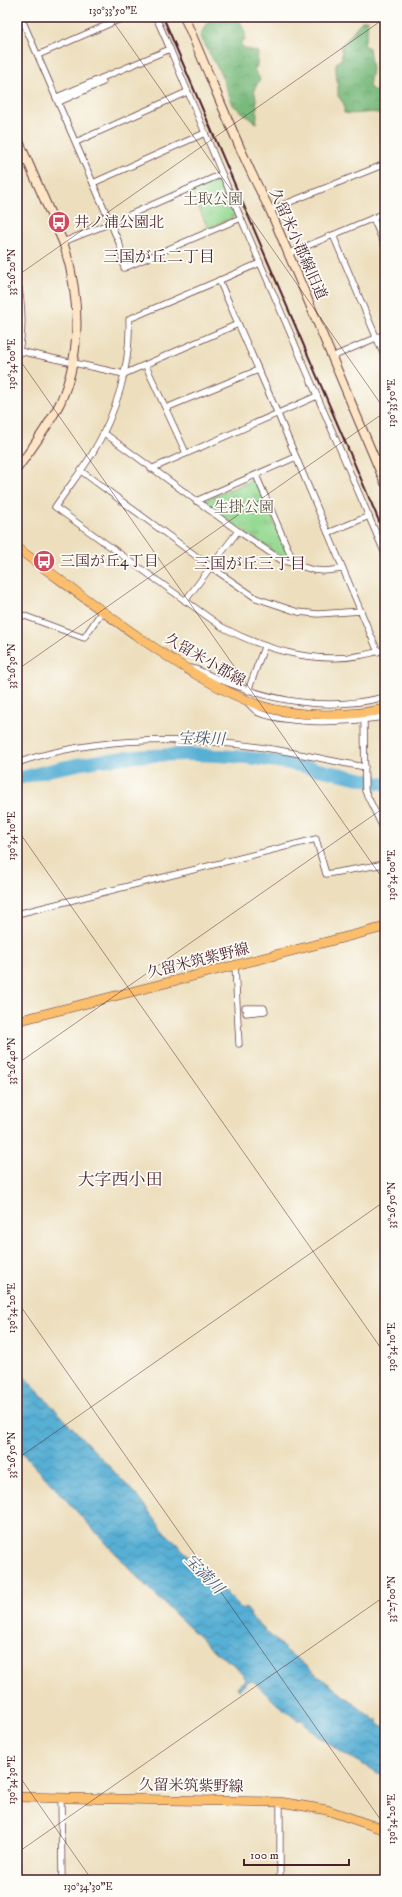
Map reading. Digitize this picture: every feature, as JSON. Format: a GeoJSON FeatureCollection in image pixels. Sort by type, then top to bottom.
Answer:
{"type":"FeatureCollection","features":[{"type":"Feature","properties":{"kind":"main road","name":"久留米小郡線"},"geometry":{"type":"LineString","coordinates":[[17,548],[102,612],[182,667],[245,694],[262,706],[284,711],[312,714],[357,713],[385,709]]}},
{"type":"Feature","properties":{"kind":"main road","name":"久留米筑紫野線"},"geometry":{"type":"LineString","coordinates":[[17,1021],[385,927]]}},
{"type":"Feature","properties":{"kind":"main road","name":"久留米筑紫野線"},"geometry":{"type":"LineString","coordinates":[[17,1797],[280,1802],[327,1810],[385,1830]]}},
{"type":"Feature","properties":{"kind":"main road","name":"久留米筑紫野線"},"geometry":{"type":"LineString","coordinates":[[362,1821],[385,1836]]}},
{"type":"Feature","properties":{"kind":"street"},"geometry":{"type":"LineString","coordinates":[[21,17],[111,223],[120,245],[124,268],[242,218]]}},
{"type":"Feature","properties":{"kind":"street"},"geometry":{"type":"LineString","coordinates":[[38,55],[126,17]]}},
{"type":"Feature","properties":{"kind":"street"},"geometry":{"type":"LineString","coordinates":[[156,17],[385,554]]}},
{"type":"Feature","properties":{"kind":"street","name":"久留米小郡線旧道"},"geometry":{"type":"LineString","coordinates":[[184,17],[207,68],[248,169],[270,210],[385,483]]}},
{"type":"Feature","properties":{"kind":"street"},"geometry":{"type":"LineString","coordinates":[[58,99],[170,50]]}},
{"type":"Feature","properties":{"kind":"street"},"geometry":{"type":"LineString","coordinates":[[76,142],[187,92]]}},
{"type":"Feature","properties":{"kind":"street"},"geometry":{"type":"LineString","coordinates":[[93,183],[205,133]]}},
{"type":"Feature","properties":{"kind":"street"},"geometry":{"type":"LineString","coordinates":[[17,137],[63,242],[72,272],[77,318],[72,364],[60,402],[45,430],[17,469]]}},
{"type":"Feature","properties":{"kind":"street"},"geometry":{"type":"LineString","coordinates":[[17,165],[27,161]]}},
{"type":"Feature","properties":{"kind":"street"},"geometry":{"type":"LineString","coordinates":[[270,210],[385,164]]}},
{"type":"Feature","properties":{"kind":"street"},"geometry":{"type":"LineString","coordinates":[[63,242],[111,223],[222,174]]}},
{"type":"Feature","properties":{"kind":"street"},"geometry":{"type":"LineString","coordinates":[[288,254],[385,213]]}},
{"type":"Feature","properties":{"kind":"street"},"geometry":{"type":"LineString","coordinates":[[373,218],[385,246]]}},
{"type":"Feature","properties":{"kind":"street"},"geometry":{"type":"LineString","coordinates":[[333,235],[385,358]]}},
{"type":"Feature","properties":{"kind":"street"},"geometry":{"type":"LineString","coordinates":[[260,263],[129,319],[130,336],[124,374],[120,392],[104,433],[81,471],[55,507],[222,627],[264,647],[311,657],[353,656],[378,652],[385,649]]}},
{"type":"Feature","properties":{"kind":"street"},"geometry":{"type":"LineString","coordinates":[[17,278],[21,295],[23,317],[17,360]]}},
{"type":"Feature","properties":{"kind":"street"},"geometry":{"type":"LineString","coordinates":[[219,280],[277,412],[378,652]]}},
{"type":"Feature","properties":{"kind":"street"},"geometry":{"type":"LineString","coordinates":[[19,351],[72,364],[124,374],[146,366],[238,324]]}},
{"type":"Feature","properties":{"kind":"street"},"geometry":{"type":"LineString","coordinates":[[332,357],[385,334]]}},
{"type":"Feature","properties":{"kind":"street"},"geometry":{"type":"LineString","coordinates":[[146,366],[186,453]]}},
{"type":"Feature","properties":{"kind":"street"},"geometry":{"type":"LineString","coordinates":[[166,408],[258,370]]}},
{"type":"Feature","properties":{"kind":"street"},"geometry":{"type":"LineString","coordinates":[[151,469],[277,412],[317,396]]}},
{"type":"Feature","properties":{"kind":"street"},"geometry":{"type":"LineString","coordinates":[[104,433],[196,502],[281,560],[295,565],[324,571],[343,569]]}},
{"type":"Feature","properties":{"kind":"street"},"geometry":{"type":"LineString","coordinates":[[375,460],[385,456]]}},
{"type":"Feature","properties":{"kind":"street"},"geometry":{"type":"LineString","coordinates":[[196,502],[296,457]]}},
{"type":"Feature","properties":{"kind":"street"},"geometry":{"type":"LineString","coordinates":[[81,471],[211,567],[256,598],[298,612],[318,614],[361,611]]}},
{"type":"Feature","properties":{"kind":"street"},"geometry":{"type":"LineString","coordinates":[[256,475],[295,565]]}},
{"type":"Feature","properties":{"kind":"street"},"geometry":{"type":"LineString","coordinates":[[328,533],[369,516]]}},
{"type":"Feature","properties":{"kind":"street"},"geometry":{"type":"LineString","coordinates":[[185,601],[238,531]]}},
{"type":"Feature","properties":{"kind":"street"},"geometry":{"type":"LineString","coordinates":[[17,613],[84,638],[102,612]]}},
{"type":"Feature","properties":{"kind":"street"},"geometry":{"type":"LineString","coordinates":[[245,694],[264,647]]}},
{"type":"Feature","properties":{"kind":"street"},"geometry":{"type":"LineString","coordinates":[[245,694],[323,704],[345,703],[385,697]]}},
{"type":"Feature","properties":{"kind":"street"},"geometry":{"type":"LineString","coordinates":[[245,694],[258,712],[281,718],[312,722],[364,720],[385,717]]}},
{"type":"Feature","properties":{"kind":"street"},"geometry":{"type":"LineString","coordinates":[[364,720],[364,787],[385,832]]}},
{"type":"Feature","properties":{"kind":"street"},"geometry":{"type":"LineString","coordinates":[[17,763],[76,748],[136,741],[181,740],[276,750],[365,770]]}},
{"type":"Feature","properties":{"kind":"street"},"geometry":{"type":"LineString","coordinates":[[17,914],[316,840],[326,874],[385,864]]}},
{"type":"Feature","properties":{"kind":"street"},"geometry":{"type":"LineString","coordinates":[[235,966],[239,1044]]}},
{"type":"Feature","properties":{"kind":"street"},"geometry":{"type":"LineString","coordinates":[[238,1010],[246,1010]]}},
{"type":"Feature","properties":{"kind":"street"},"geometry":{"type":"LineString","coordinates":[[61,1798],[62,1880]]}},
{"type":"Feature","properties":{"kind":"street"},"geometry":{"type":"LineString","coordinates":[[280,1802],[280,1880]]}},
{"type":"Feature","properties":{"kind":"green space"},"geometry":{"type":"Polygon","coordinates":[[[213,17],[238,18],[245,32],[245,39],[240,44],[246,49],[258,52],[257,66],[254,70],[260,79],[254,90],[257,106],[256,123],[233,105],[220,72],[200,36],[206,24],[213,17]]]}},
{"type":"Feature","properties":{"kind":"green space"},"geometry":{"type":"Polygon","coordinates":[[[363,20],[368,20],[364,45],[369,48],[372,69],[369,86],[374,91],[385,90],[385,115],[380,113],[344,113],[344,104],[338,96],[336,63],[342,58],[341,45],[363,20]]]}},
{"type":"Feature","properties":{"kind":"green space","name":"土取公園"},"geometry":{"type":"Polygon","coordinates":[[[218,178],[222,180],[236,214],[234,217],[208,228],[191,190],[218,178]]]}},
{"type":"Feature","properties":{"kind":"green space","name":"生掛公園"},"geometry":{"type":"Polygon","coordinates":[[[252,480],[256,481],[289,557],[285,559],[205,504],[206,500],[252,480]]]}},
{"type":"Feature","properties":{"kind":"water","name":"宝満川"},"geometry":{"type":"Polygon","coordinates":[[[17,1369],[139,1498],[162,1529],[242,1609],[245,1607],[251,1614],[250,1616],[288,1652],[376,1721],[378,1719],[378,1723],[385,1727],[385,1777],[330,1745],[310,1729],[302,1720],[297,1720],[277,1704],[253,1681],[249,1681],[239,1690],[237,1687],[246,1679],[236,1666],[216,1653],[143,1583],[17,1447],[17,1369]]]}},
{"type":"Feature","properties":{"kind":"waterway","name":"宝珠川"},"geometry":{"type":"LineString","coordinates":[[17,779],[68,766],[121,758],[201,755],[267,760],[385,784]]}},
{"type":"Feature","properties":{"kind":"railway"},"geometry":{"type":"LineString","coordinates":[[163,17],[385,535]]}},
{"type":"Feature","properties":{"kind":"place","name":"井ノ浦公園北"},"geometry":{"type":"Point","coordinates":[59,222]}},
{"type":"Feature","properties":{"kind":"place","name":"三国が丘4丁目"},"geometry":{"type":"Point","coordinates":[44,561]}},
{"type":"Feature","properties":{"kind":"district","name":"三国が丘二丁目"},"geometry":{"type":"Point","coordinates":[159,257]}},
{"type":"Feature","properties":{"kind":"district","name":"三国が丘三丁目"},"geometry":{"type":"Point","coordinates":[250,564]}},
{"type":"Feature","properties":{"kind":"district","name":"大字西小田"},"geometry":{"type":"Point","coordinates":[120,1180]}}]}
